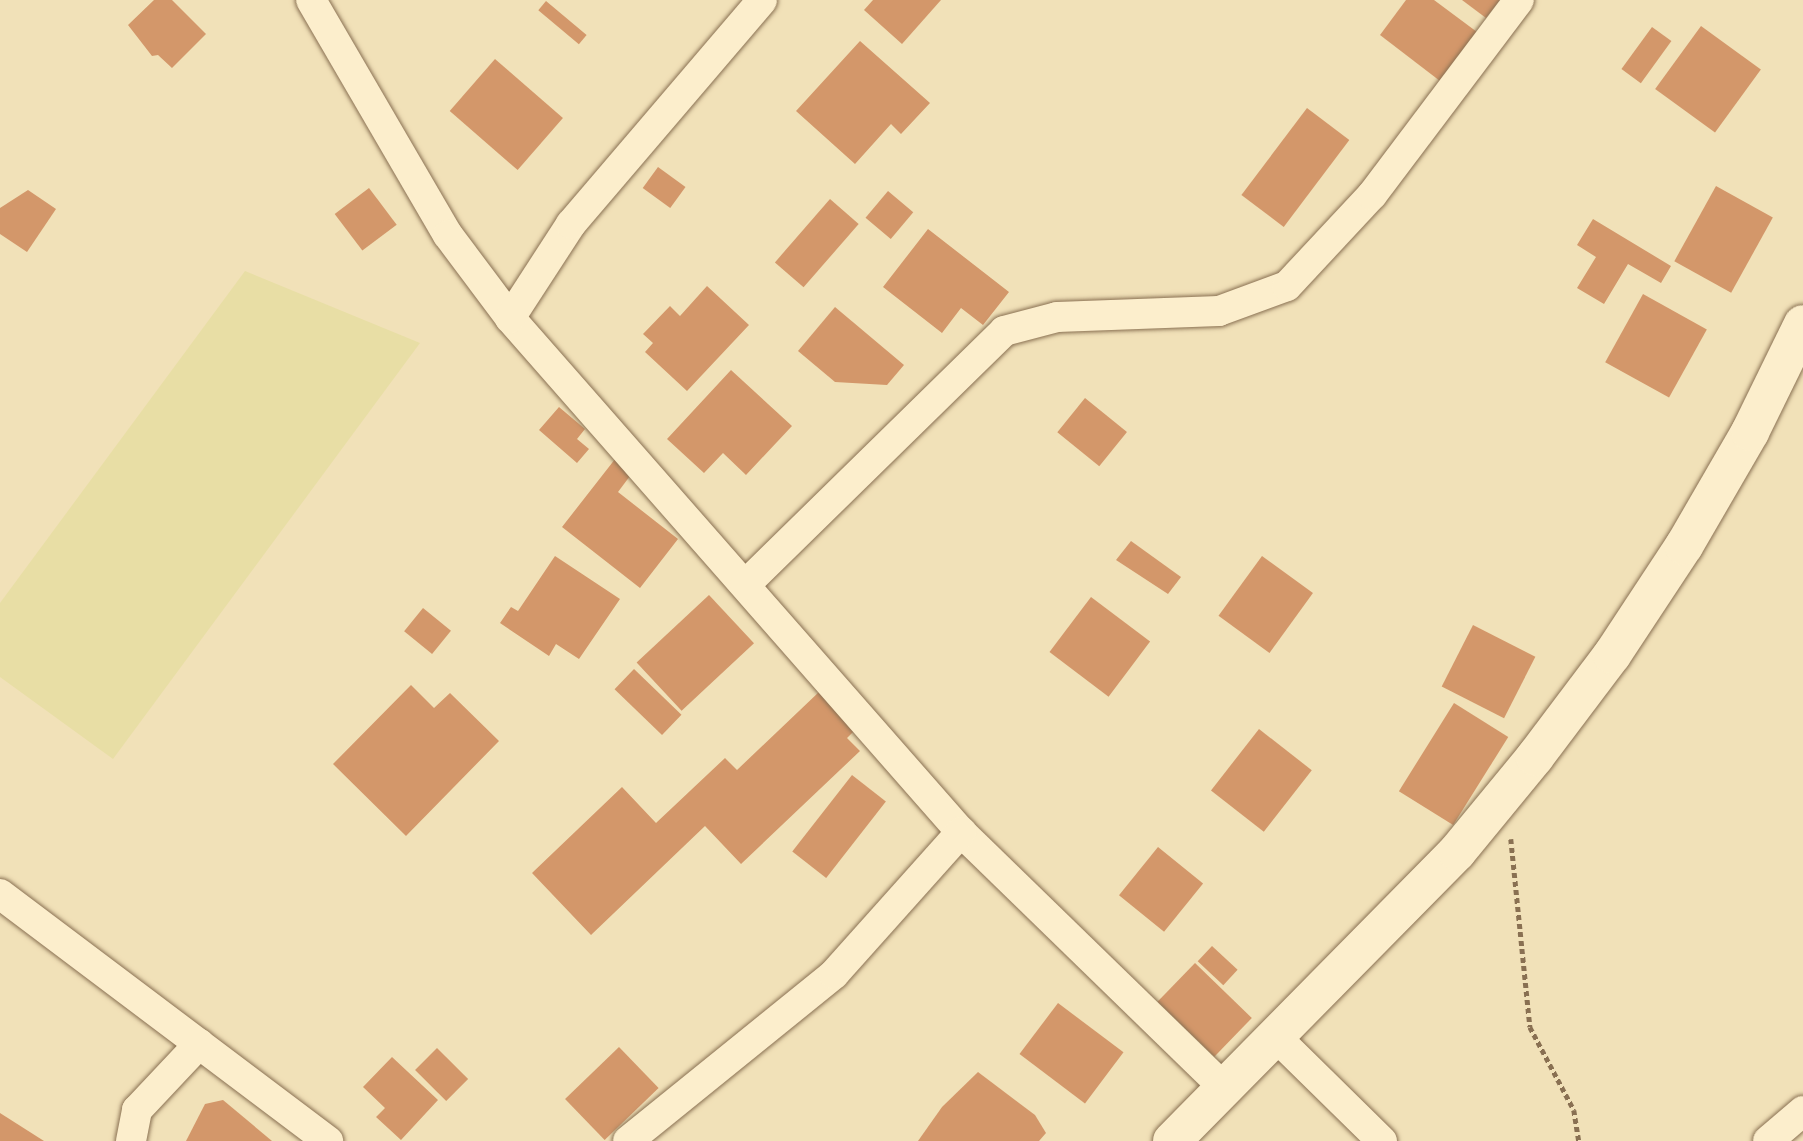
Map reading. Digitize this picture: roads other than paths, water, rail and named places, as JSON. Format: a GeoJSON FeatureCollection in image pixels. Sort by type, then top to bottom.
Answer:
{"type":"FeatureCollection","features":[{"type":"Feature","properties":{"kind":"street"},"geometry":{"type":"LineString","coordinates":[[311,0],[448,236],[510,318],[961,831],[1225,1089]]}},
{"type":"Feature","properties":{"kind":"street"},"geometry":{"type":"LineString","coordinates":[[510,318],[571,224],[762,0]]}},
{"type":"Feature","properties":{"kind":"street"},"geometry":{"type":"LineString","coordinates":[[745,585],[1004,331],[1057,317],[1219,311],[1287,286],[1372,195],[1520,0]]}},
{"type":"Feature","properties":{"kind":"street"},"geometry":{"type":"LineString","coordinates":[[1172,1141],[1457,852],[1506,793],[1612,655],[1684,546],[1750,432],[1803,324]]}},
{"type":"Feature","properties":{"kind":"street"},"geometry":{"type":"LineString","coordinates":[[628,1141],[834,974],[961,831]]}},
{"type":"Feature","properties":{"kind":"street"},"geometry":{"type":"LineString","coordinates":[[0,894],[328,1141]]}},
{"type":"Feature","properties":{"kind":"street"},"geometry":{"type":"LineString","coordinates":[[1275,1036],[1381,1141]]}},
{"type":"Feature","properties":{"kind":"street"},"geometry":{"type":"LineString","coordinates":[[131,1141],[137,1110],[199,1044]]}},
{"type":"Feature","properties":{"kind":"street"},"geometry":{"type":"LineString","coordinates":[[1769,1141],[1803,1111]]}}]}
